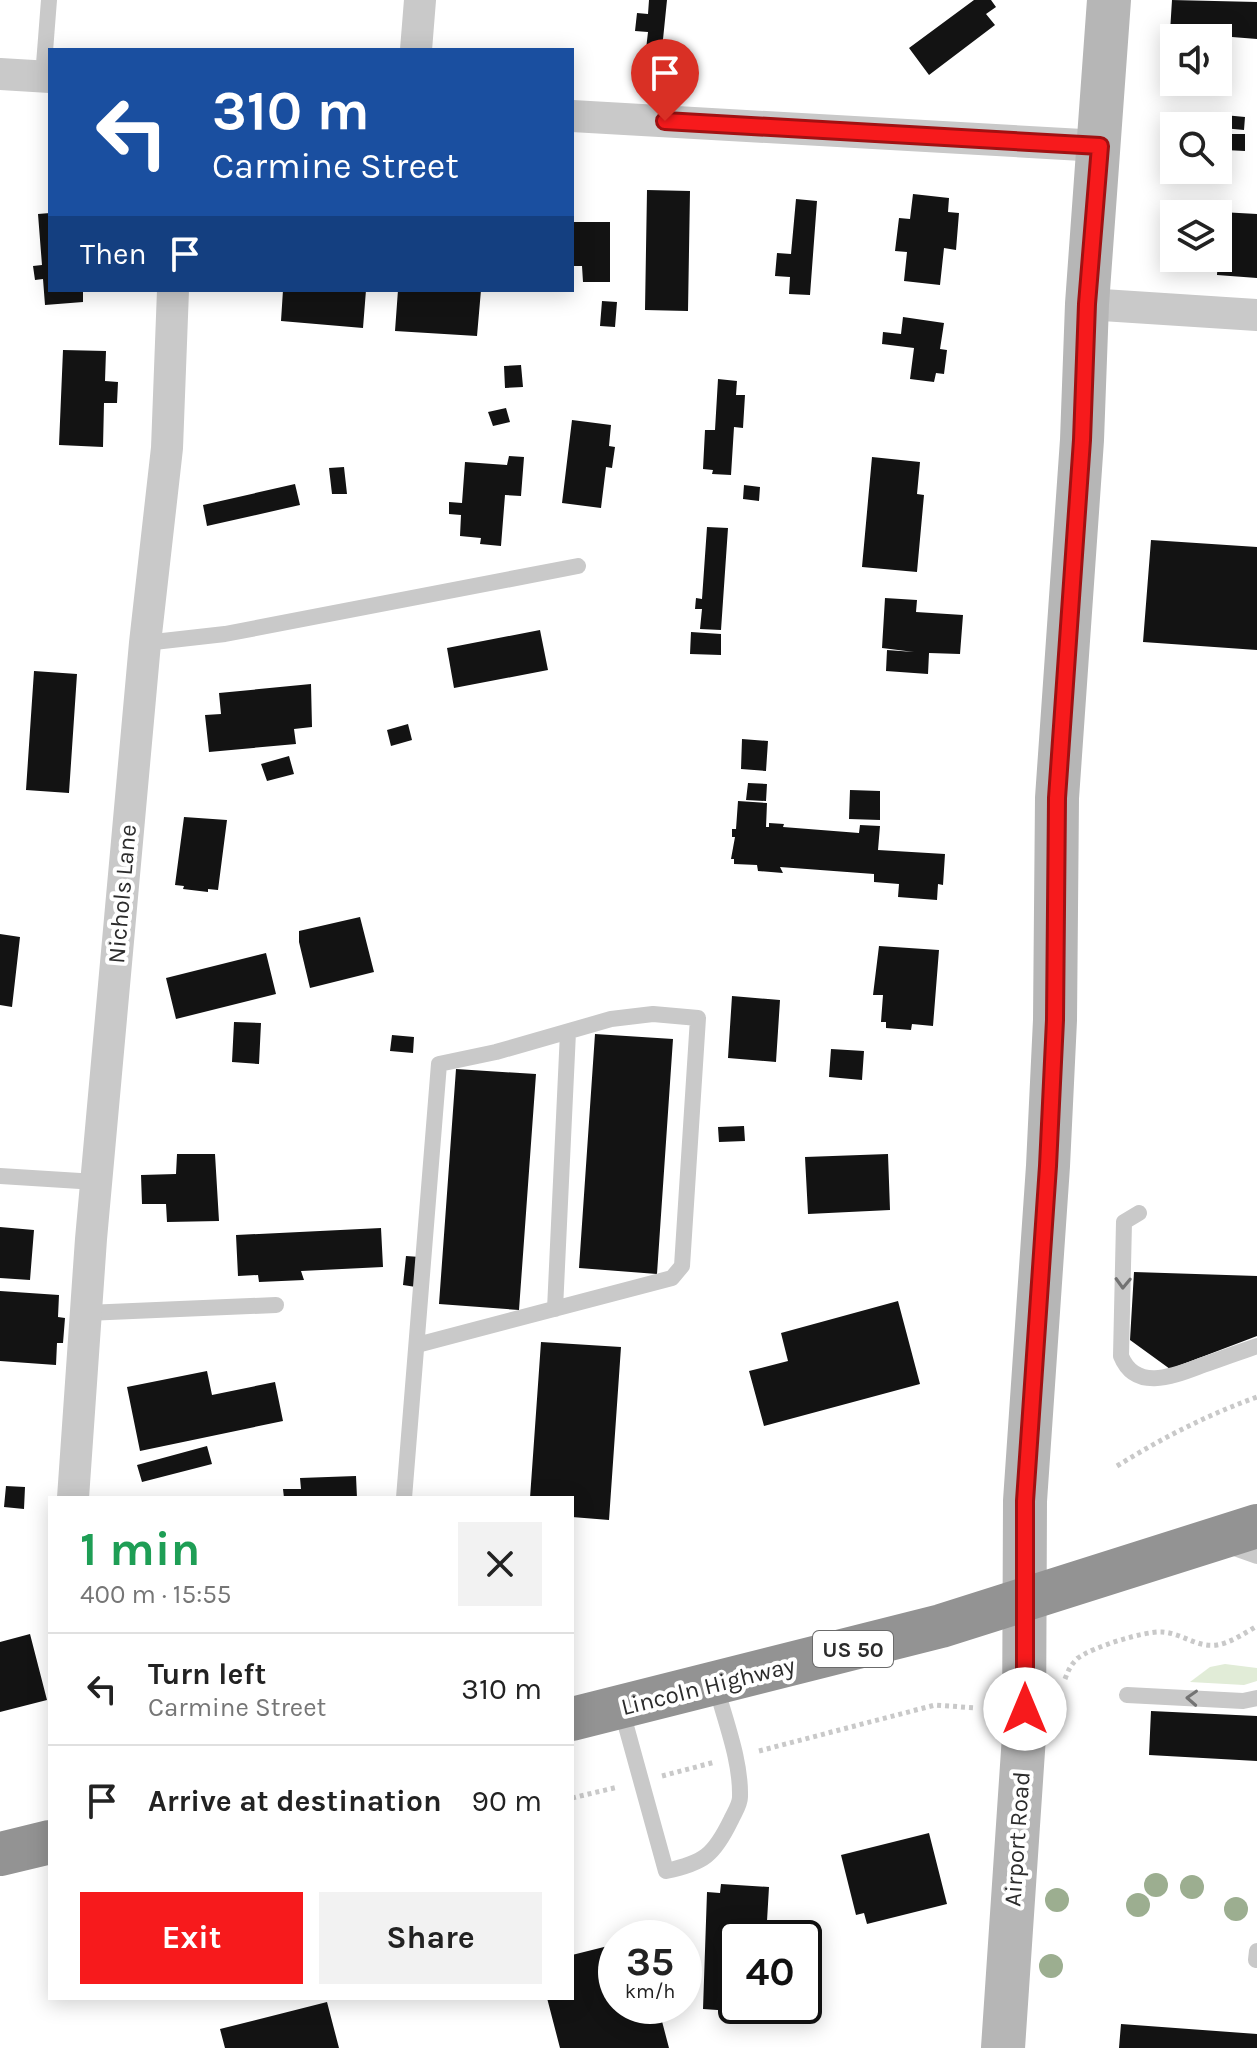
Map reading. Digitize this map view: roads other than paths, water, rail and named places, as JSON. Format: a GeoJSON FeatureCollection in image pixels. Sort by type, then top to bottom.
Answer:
{"type":"FeatureCollection","features":[{"type":"Feature","properties":{"kind":"highway","name":"Lincoln Highway"},"geometry":{"type":"LineString","coordinates":[[574,1719],[941,1626],[1257,1526]]}},
{"type":"Feature","properties":{"kind":"highway"},"geometry":{"type":"LineString","coordinates":[[0,1854],[48,1842]]}},
{"type":"Feature","properties":{"kind":"street"},"geometry":{"type":"LineString","coordinates":[[416,48],[420,0]]}},
{"type":"Feature","properties":{"kind":"street","name":"Airport Road"},"geometry":{"type":"LineString","coordinates":[[1003,2048],[1024,1736],[1025,1501],[1041,1293],[1055,1020],[1057,798],[1109,0]]}},
{"type":"Feature","properties":{"kind":"street"},"geometry":{"type":"LineString","coordinates":[[0,74],[46,77]]}},
{"type":"Feature","properties":{"kind":"street"},"geometry":{"type":"LineString","coordinates":[[574,116],[1100,146]]}},
{"type":"Feature","properties":{"kind":"street","name":"Nichols Lane"},"geometry":{"type":"LineString","coordinates":[[73,1496],[96,1182],[145,643],[167,448],[173,292]]}},
{"type":"Feature","properties":{"kind":"street"},"geometry":{"type":"LineString","coordinates":[[1087,304],[1257,315]]}},
{"type":"Feature","properties":{"kind":"lane"},"geometry":{"type":"LineString","coordinates":[[46,77],[49,0]]}},
{"type":"Feature","properties":{"kind":"lane"},"geometry":{"type":"LineString","coordinates":[[145,643],[225,634],[578,566]]}},
{"type":"Feature","properties":{"kind":"lane"},"geometry":{"type":"LineString","coordinates":[[404,1496],[439,1064],[496,1052],[611,1019],[653,1014],[698,1018],[682,1266],[672,1278],[417,1345]]}},
{"type":"Feature","properties":{"kind":"lane"},"geometry":{"type":"LineString","coordinates":[[555,1309],[568,1032]]}},
{"type":"Feature","properties":{"kind":"lane"},"geometry":{"type":"LineString","coordinates":[[0,1176],[96,1182]]}},
{"type":"Feature","properties":{"kind":"lane"},"geometry":{"type":"LineString","coordinates":[[1139,1213],[1124,1222],[1121,1356],[1124,1364],[1143,1378],[1167,1378],[1257,1346]]}},
{"type":"Feature","properties":{"kind":"lane"},"geometry":{"type":"LineString","coordinates":[[86,1313],[276,1305]]}},
{"type":"Feature","properties":{"kind":"lane"},"geometry":{"type":"LineString","coordinates":[[1214,1540],[1257,1556]]}},
{"type":"Feature","properties":{"kind":"lane"},"geometry":{"type":"LineString","coordinates":[[621,1708],[666,1871],[686,1867],[706,1858],[719,1844],[741,1800],[735,1757],[715,1685]]}},
{"type":"Feature","properties":{"kind":"lane"},"geometry":{"type":"LineString","coordinates":[[1127,1695],[1243,1701],[1257,1698]]}}]}
